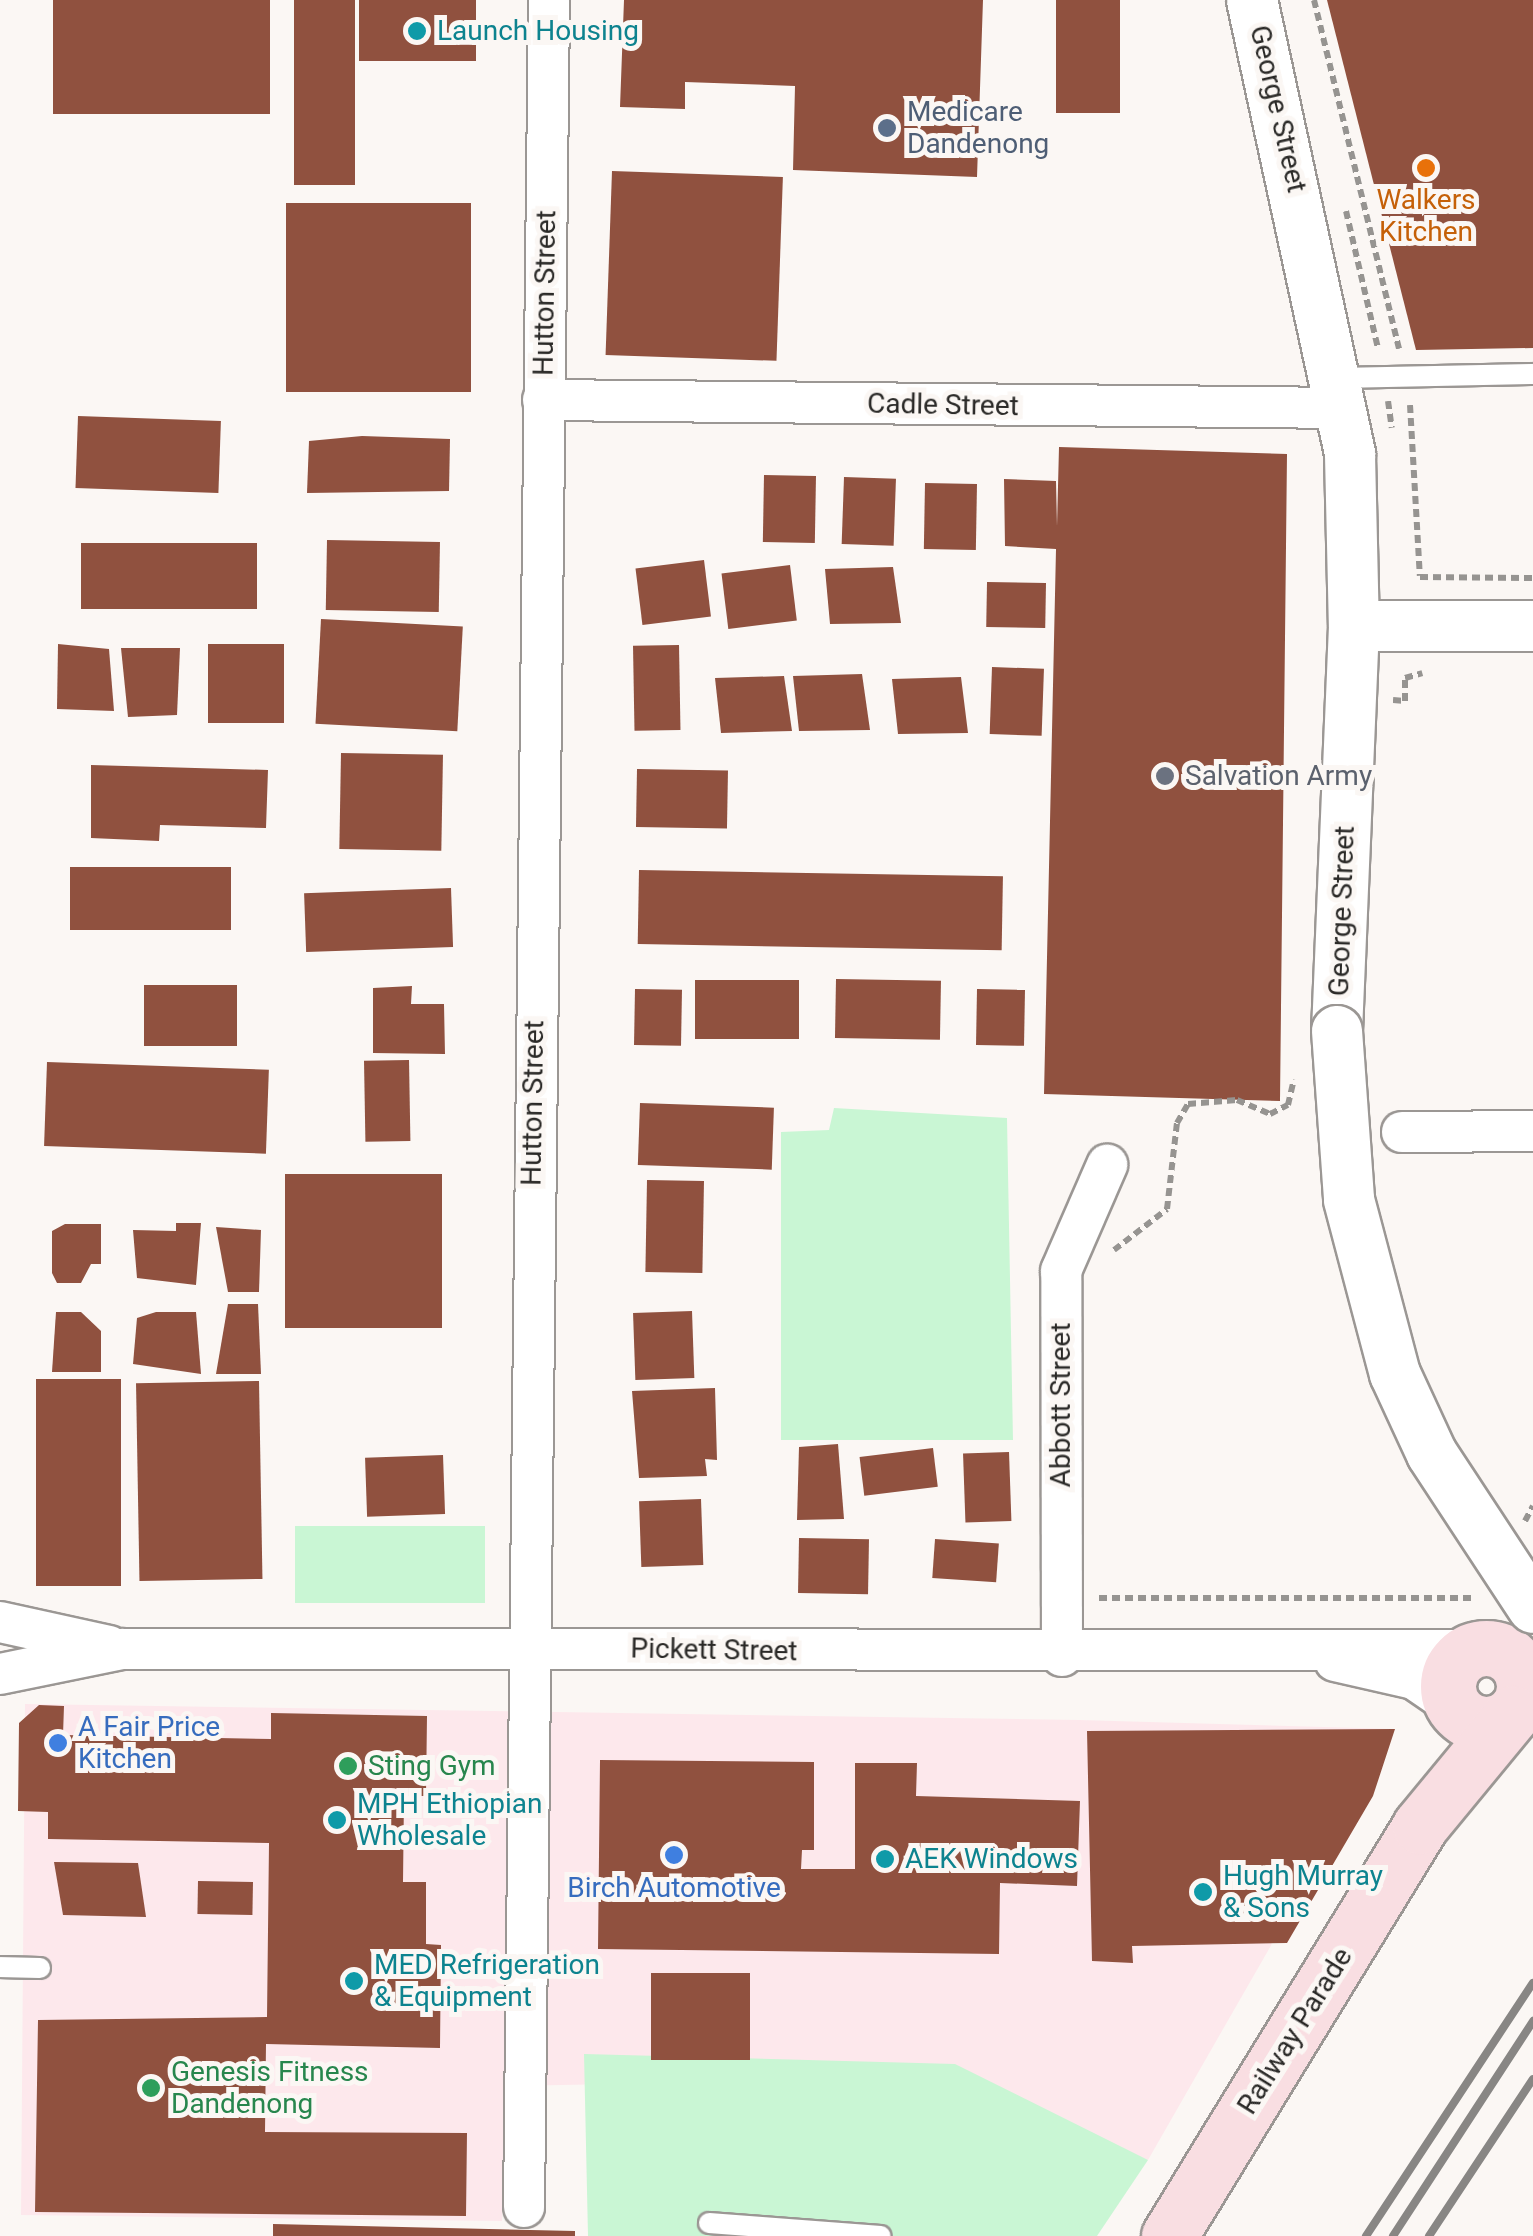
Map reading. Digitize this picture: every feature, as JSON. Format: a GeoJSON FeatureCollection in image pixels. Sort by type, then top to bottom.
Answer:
{"type":"FeatureCollection","features":[{"type":"Feature","properties":{"kind":"main road","name":"Railway Parade"},"geometry":{"type":"LineString","coordinates":[[1168,2236],[1420,1826],[1505,1674],[1509,1594]]}},
{"type":"Feature","properties":{"kind":"main road"},"geometry":{"type":"LineString","coordinates":[[1452,1707],[1476,1724],[1505,1674]]}},
{"type":"Feature","properties":{"kind":"main road","name":"Railway Parade"},"geometry":{"type":"LineString","coordinates":[[1420,1826],[1452,1707]]}},
{"type":"Feature","properties":{"kind":"street","name":"Hutton Street"},"geometry":{"type":"LineString","coordinates":[[524,2206],[527,1647],[549,0]]}},
{"type":"Feature","properties":{"kind":"street","name":"George Street"},"geometry":{"type":"LineString","coordinates":[[1252,0],[1340,393],[1354,626],[1337,1031],[1349,1200],[1394,1374],[1432,1454],[1533,1608]]}},
{"type":"Feature","properties":{"kind":"street","name":"Cadle Street"},"geometry":{"type":"LineString","coordinates":[[543,400],[1340,393]]}},
{"type":"Feature","properties":{"kind":"street"},"geometry":{"type":"LineString","coordinates":[[1354,626],[1533,626]]}},
{"type":"Feature","properties":{"kind":"street"},"geometry":{"type":"LineString","coordinates":[[1402,1132],[1533,1131]]}},
{"type":"Feature","properties":{"kind":"street","name":"Abbott Street"},"geometry":{"type":"LineString","coordinates":[[1062,1656],[1061,1271],[1072,1228],[1107,1165]]}},
{"type":"Feature","properties":{"kind":"street"},"geometry":{"type":"LineString","coordinates":[[0,1622],[0,1672]]}},
{"type":"Feature","properties":{"kind":"street","name":"Pickett Street"},"geometry":{"type":"LineString","coordinates":[[0,1622],[122,1649]]}},
{"type":"Feature","properties":{"kind":"street","name":"Pickett Street"},"geometry":{"type":"LineString","coordinates":[[0,1672],[122,1649],[527,1647],[1306,1656],[1419,1644],[1505,1674]]}},
{"type":"Feature","properties":{"kind":"street","name":"Pickett Street"},"geometry":{"type":"LineString","coordinates":[[1306,1656],[1414,1679],[1452,1707]]}},
{"type":"Feature","properties":{"kind":"lane"},"geometry":{"type":"LineString","coordinates":[[1340,393],[1406,376],[1533,374]]}},
{"type":"Feature","properties":{"kind":"lane"},"geometry":{"type":"LineString","coordinates":[[0,1967],[40,1968]]}},
{"type":"Feature","properties":{"kind":"lane"},"geometry":{"type":"LineString","coordinates":[[709,2222],[881,2236]]}},
{"type":"Feature","properties":{"kind":"path"},"geometry":{"type":"LineString","coordinates":[[1314,0],[1406,376],[1420,477],[1420,576]]}},
{"type":"Feature","properties":{"kind":"path"},"geometry":{"type":"LineString","coordinates":[[1105,1260],[1167,1209],[1177,1124],[1188,1104],[1228,1099],[1275,1113],[1292,1097],[1294,1069]]}},
{"type":"Feature","properties":{"kind":"path"},"geometry":{"type":"LineString","coordinates":[[1515,1539],[1533,1506]]}},
{"type":"Feature","properties":{"kind":"path"},"geometry":{"type":"LineString","coordinates":[[1094,1578],[1094,1598],[1469,1600],[1509,1594]]}},
{"type":"Feature","properties":{"kind":"shaded area"},"geometry":{"type":"Polygon","coordinates":[[[25,1704],[1079,1720],[1395,1729],[1148,2160],[951,2078],[506,2086],[502,2221],[21,2215],[25,1704]]]}},
{"type":"Feature","properties":{"kind":"green space"},"geometry":{"type":"Polygon","coordinates":[[[834,1108],[1007,1118],[1013,1440],[781,1440],[781,1132],[829,1130],[834,1108]]]}},
{"type":"Feature","properties":{"kind":"green space"},"geometry":{"type":"Polygon","coordinates":[[[295,1526],[485,1526],[485,1603],[295,1603],[295,1526]]]}},
{"type":"Feature","properties":{"kind":"green space"},"geometry":{"type":"Polygon","coordinates":[[[584,2054],[955,2064],[1148,2160],[1097,2236],[588,2236],[584,2054]]]}},
{"type":"Feature","properties":{"kind":"building"},"geometry":{"type":"Polygon","coordinates":[[[53,0],[270,0],[270,114],[53,114],[53,0]]]}},
{"type":"Feature","properties":{"kind":"building"},"geometry":{"type":"Polygon","coordinates":[[[294,0],[355,0],[355,185],[294,185],[294,0]]]}},
{"type":"Feature","properties":{"kind":"building","name":"Launch Housing"},"geometry":{"type":"Polygon","coordinates":[[[359,0],[476,0],[476,61],[359,61],[359,0]]]}},
{"type":"Feature","properties":{"kind":"building","name":"Medicare Dandenong"},"geometry":{"type":"Polygon","coordinates":[[[624,0],[983,0],[977,177],[793,170],[795,86],[685,82],[685,109],[620,107],[624,0]]]}},
{"type":"Feature","properties":{"kind":"building"},"geometry":{"type":"Polygon","coordinates":[[[1056,0],[1120,0],[1120,113],[1056,113],[1056,0]]]}},
{"type":"Feature","properties":{"kind":"building"},"geometry":{"type":"Polygon","coordinates":[[[1327,0],[1533,0],[1533,348],[1416,350],[1327,0]]]}},
{"type":"Feature","properties":{"kind":"building"},"geometry":{"type":"Polygon","coordinates":[[[612,171],[783,177],[776,361],[606,355],[612,171]]]}},
{"type":"Feature","properties":{"kind":"building"},"geometry":{"type":"Polygon","coordinates":[[[286,203],[471,203],[471,392],[286,392],[286,203]]]}},
{"type":"Feature","properties":{"kind":"building"},"geometry":{"type":"Polygon","coordinates":[[[78,416],[221,421],[218,493],[75,488],[78,416]]]}},
{"type":"Feature","properties":{"kind":"building"},"geometry":{"type":"Polygon","coordinates":[[[362,436],[450,439],[449,491],[307,493],[309,441],[362,436]]]}},
{"type":"Feature","properties":{"kind":"building","name":"Salvation Army"},"geometry":{"type":"Polygon","coordinates":[[[1059,447],[1287,454],[1280,1101],[1044,1094],[1056,549],[1005,546],[1004,479],[1056,481],[1057,526],[1059,447]]]}},
{"type":"Feature","properties":{"kind":"building"},"geometry":{"type":"Polygon","coordinates":[[[764,475],[816,476],[815,543],[763,542],[764,475]]]}},
{"type":"Feature","properties":{"kind":"building"},"geometry":{"type":"Polygon","coordinates":[[[844,477],[896,479],[894,546],[842,544],[844,477]]]}},
{"type":"Feature","properties":{"kind":"building"},"geometry":{"type":"Polygon","coordinates":[[[925,483],[977,484],[976,550],[924,549],[925,483]]]}},
{"type":"Feature","properties":{"kind":"building"},"geometry":{"type":"Polygon","coordinates":[[[327,540],[440,542],[439,612],[326,610],[327,540]]]}},
{"type":"Feature","properties":{"kind":"building"},"geometry":{"type":"Polygon","coordinates":[[[81,543],[257,543],[257,609],[81,609],[81,543]]]}},
{"type":"Feature","properties":{"kind":"building"},"geometry":{"type":"Polygon","coordinates":[[[704,560],[711,617],[642,625],[636,568],[704,560]]]}},
{"type":"Feature","properties":{"kind":"building"},"geometry":{"type":"Polygon","coordinates":[[[790,565],[797,621],[728,629],[722,573],[790,565]]]}},
{"type":"Feature","properties":{"kind":"building"},"geometry":{"type":"Polygon","coordinates":[[[893,567],[901,623],[830,624],[825,569],[893,567]]]}},
{"type":"Feature","properties":{"kind":"building"},"geometry":{"type":"Polygon","coordinates":[[[987,582],[1046,583],[1045,628],[986,627],[987,582]]]}},
{"type":"Feature","properties":{"kind":"building"},"geometry":{"type":"Polygon","coordinates":[[[321,619],[463,626],[457,731],[316,724],[321,619]]]}},
{"type":"Feature","properties":{"kind":"building"},"geometry":{"type":"Polygon","coordinates":[[[58,644],[109,649],[114,711],[57,709],[58,644]]]}},
{"type":"Feature","properties":{"kind":"building"},"geometry":{"type":"Polygon","coordinates":[[[208,644],[284,644],[284,723],[208,723],[208,644]]]}},
{"type":"Feature","properties":{"kind":"building"},"geometry":{"type":"Polygon","coordinates":[[[679,645],[680,730],[634,731],[633,646],[679,645]]]}},
{"type":"Feature","properties":{"kind":"building"},"geometry":{"type":"Polygon","coordinates":[[[121,648],[180,648],[177,715],[128,717],[121,648]]]}},
{"type":"Feature","properties":{"kind":"building"},"geometry":{"type":"Polygon","coordinates":[[[992,667],[1044,669],[1042,736],[990,734],[992,667]]]}},
{"type":"Feature","properties":{"kind":"building"},"geometry":{"type":"Polygon","coordinates":[[[862,674],[870,730],[799,731],[793,676],[862,674]]]}},
{"type":"Feature","properties":{"kind":"building"},"geometry":{"type":"Polygon","coordinates":[[[784,676],[792,731],[721,733],[715,678],[784,676]]]}},
{"type":"Feature","properties":{"kind":"building"},"geometry":{"type":"Polygon","coordinates":[[[961,677],[968,733],[898,734],[892,679],[961,677]]]}},
{"type":"Feature","properties":{"kind":"building"},"geometry":{"type":"Polygon","coordinates":[[[341,753],[443,755],[441,851],[339,849],[341,753]]]}},
{"type":"Feature","properties":{"kind":"building"},"geometry":{"type":"Polygon","coordinates":[[[91,765],[268,770],[266,828],[160,825],[159,841],[91,838],[91,765]]]}},
{"type":"Feature","properties":{"kind":"building"},"geometry":{"type":"Polygon","coordinates":[[[637,769],[728,771],[727,829],[636,827],[637,769]]]}},
{"type":"Feature","properties":{"kind":"building"},"geometry":{"type":"Polygon","coordinates":[[[70,867],[231,867],[231,930],[70,930],[70,867]]]}},
{"type":"Feature","properties":{"kind":"building"},"geometry":{"type":"Polygon","coordinates":[[[639,870],[1003,876],[1002,950],[638,944],[639,870]]]}},
{"type":"Feature","properties":{"kind":"building"},"geometry":{"type":"Polygon","coordinates":[[[451,888],[453,947],[306,952],[304,893],[451,888]]]}},
{"type":"Feature","properties":{"kind":"building"},"geometry":{"type":"Polygon","coordinates":[[[836,979],[941,981],[940,1040],[835,1038],[836,979]]]}},
{"type":"Feature","properties":{"kind":"building"},"geometry":{"type":"Polygon","coordinates":[[[695,980],[799,980],[799,1039],[695,1039],[695,980]]]}},
{"type":"Feature","properties":{"kind":"building"},"geometry":{"type":"Polygon","coordinates":[[[144,985],[237,985],[237,1046],[144,1046],[144,985]]]}},
{"type":"Feature","properties":{"kind":"building"},"geometry":{"type":"Polygon","coordinates":[[[412,986],[411,1004],[444,1004],[445,1054],[373,1053],[373,988],[412,986]]]}},
{"type":"Feature","properties":{"kind":"building"},"geometry":{"type":"Polygon","coordinates":[[[635,989],[682,990],[681,1046],[634,1045],[635,989]]]}},
{"type":"Feature","properties":{"kind":"building"},"geometry":{"type":"Polygon","coordinates":[[[977,989],[1025,990],[1024,1046],[976,1045],[977,989]]]}},
{"type":"Feature","properties":{"kind":"building"},"geometry":{"type":"Polygon","coordinates":[[[409,1060],[410,1141],[365,1142],[364,1061],[409,1060]]]}},
{"type":"Feature","properties":{"kind":"building"},"geometry":{"type":"Polygon","coordinates":[[[47,1062],[269,1070],[266,1154],[44,1146],[47,1062]]]}},
{"type":"Feature","properties":{"kind":"building"},"geometry":{"type":"Polygon","coordinates":[[[640,1103],[774,1108],[772,1170],[638,1165],[640,1103]]]}},
{"type":"Feature","properties":{"kind":"building"},"geometry":{"type":"Polygon","coordinates":[[[285,1174],[442,1174],[442,1328],[285,1328],[285,1174]]]}},
{"type":"Feature","properties":{"kind":"building"},"geometry":{"type":"Polygon","coordinates":[[[647,1180],[704,1181],[702,1273],[645,1272],[647,1180]]]}},
{"type":"Feature","properties":{"kind":"building"},"geometry":{"type":"Polygon","coordinates":[[[176,1223],[201,1223],[196,1285],[137,1278],[133,1230],[176,1231],[176,1223]]]}},
{"type":"Feature","properties":{"kind":"building"},"geometry":{"type":"Polygon","coordinates":[[[65,1224],[101,1224],[101,1264],[91,1264],[81,1283],[57,1283],[52,1273],[52,1231],[65,1224]]]}},
{"type":"Feature","properties":{"kind":"building"},"geometry":{"type":"Polygon","coordinates":[[[216,1227],[261,1230],[259,1292],[228,1292],[216,1227]]]}},
{"type":"Feature","properties":{"kind":"building"},"geometry":{"type":"Polygon","coordinates":[[[228,1304],[258,1304],[261,1374],[216,1374],[228,1304]]]}},
{"type":"Feature","properties":{"kind":"building"},"geometry":{"type":"Polygon","coordinates":[[[692,1311],[694,1378],[635,1380],[633,1313],[692,1311]]]}},
{"type":"Feature","properties":{"kind":"building"},"geometry":{"type":"Polygon","coordinates":[[[56,1312],[81,1312],[101,1331],[101,1372],[52,1372],[56,1312]]]}},
{"type":"Feature","properties":{"kind":"building"},"geometry":{"type":"Polygon","coordinates":[[[156,1312],[196,1312],[201,1374],[133,1364],[137,1318],[156,1312]]]}},
{"type":"Feature","properties":{"kind":"building"},"geometry":{"type":"Polygon","coordinates":[[[36,1379],[121,1379],[121,1586],[36,1586],[36,1379]]]}},
{"type":"Feature","properties":{"kind":"building"},"geometry":{"type":"Polygon","coordinates":[[[259,1381],[262,1579],[139,1581],[136,1383],[259,1381]]]}},
{"type":"Feature","properties":{"kind":"building"},"geometry":{"type":"Polygon","coordinates":[[[715,1388],[717,1460],[705,1459],[707,1476],[639,1478],[632,1391],[715,1388]]]}},
{"type":"Feature","properties":{"kind":"building"},"geometry":{"type":"Polygon","coordinates":[[[838,1444],[844,1519],[797,1520],[799,1447],[838,1444]]]}},
{"type":"Feature","properties":{"kind":"building"},"geometry":{"type":"Polygon","coordinates":[[[933,1448],[938,1487],[864,1496],[860,1457],[933,1448]]]}},
{"type":"Feature","properties":{"kind":"building"},"geometry":{"type":"Polygon","coordinates":[[[1009,1452],[1011,1521],[965,1523],[963,1454],[1009,1452]]]}},
{"type":"Feature","properties":{"kind":"building"},"geometry":{"type":"Polygon","coordinates":[[[443,1455],[445,1514],[367,1517],[365,1458],[443,1455]]]}},
{"type":"Feature","properties":{"kind":"building"},"geometry":{"type":"Polygon","coordinates":[[[701,1499],[703,1565],[641,1567],[639,1501],[701,1499]]]}},
{"type":"Feature","properties":{"kind":"building"},"geometry":{"type":"Polygon","coordinates":[[[799,1538],[869,1539],[868,1594],[798,1593],[799,1538]]]}},
{"type":"Feature","properties":{"kind":"building"},"geometry":{"type":"Polygon","coordinates":[[[935,1539],[999,1543],[996,1582],[932,1578],[935,1539]]]}},
{"type":"Feature","properties":{"kind":"building"},"geometry":{"type":"Polygon","coordinates":[[[39,1705],[64,1706],[63,1735],[271,1739],[271,1713],[427,1716],[426,1796],[404,1796],[403,1882],[426,1882],[426,1944],[441,1945],[440,2048],[266,2044],[265,2132],[467,2133],[466,2216],[35,2212],[38,2020],[267,2017],[269,1843],[48,1839],[48,1812],[18,1811],[19,1723],[39,1705]]]}},
{"type":"Feature","properties":{"kind":"building","name":"Hugh Murray & Sons"},"geometry":{"type":"Polygon","coordinates":[[[1395,1729],[1373,1796],[1287,1943],[1132,1946],[1133,1963],[1092,1961],[1087,1731],[1395,1729]]]}},
{"type":"Feature","properties":{"kind":"building"},"geometry":{"type":"Polygon","coordinates":[[[600,1760],[814,1762],[814,1850],[802,1850],[801,1869],[855,1869],[855,1763],[917,1763],[916,1796],[1080,1801],[1077,1886],[1000,1883],[999,1954],[598,1949],[600,1760]]]}},
{"type":"Feature","properties":{"kind":"building"},"geometry":{"type":"Polygon","coordinates":[[[54,1862],[138,1863],[146,1917],[63,1915],[54,1862]]]}},
{"type":"Feature","properties":{"kind":"building"},"geometry":{"type":"Polygon","coordinates":[[[198,1881],[253,1882],[252,1915],[197,1914],[198,1881]]]}},
{"type":"Feature","properties":{"kind":"building"},"geometry":{"type":"Polygon","coordinates":[[[651,1973],[750,1973],[750,2060],[651,2060],[651,1973]]]}},
{"type":"Feature","properties":{"kind":"building"},"geometry":{"type":"Polygon","coordinates":[[[273,2224],[575,2231],[575,2236],[273,2236],[273,2224]]]}},
{"type":"Feature","properties":{"kind":"railway"},"geometry":{"type":"LineString","coordinates":[[1366,2236],[1533,1983]]}},
{"type":"Feature","properties":{"kind":"railway"},"geometry":{"type":"LineString","coordinates":[[1393,2236],[1533,2021]]}},
{"type":"Feature","properties":{"kind":"railway"},"geometry":{"type":"LineString","coordinates":[[1429,2236],[1533,2079]]}},
{"type":"Feature","properties":{"kind":"place","name":"Launch Housing"},"geometry":{"type":"Point","coordinates":[417,31]}},
{"type":"Feature","properties":{"kind":"place","name":"Medicare Dandenong"},"geometry":{"type":"Point","coordinates":[887,128]}},
{"type":"Feature","properties":{"kind":"place","name":"Walkers Kitchen"},"geometry":{"type":"Point","coordinates":[1426,168]}},
{"type":"Feature","properties":{"kind":"place","name":"Salvation Army"},"geometry":{"type":"Point","coordinates":[1165,776]}},
{"type":"Feature","properties":{"kind":"place","name":"A Fair Price Kitchen"},"geometry":{"type":"Point","coordinates":[58,1743]}},
{"type":"Feature","properties":{"kind":"place","name":"Sting Gym"},"geometry":{"type":"Point","coordinates":[348,1766]}},
{"type":"Feature","properties":{"kind":"place","name":"MPH Ethiopian Wholesale"},"geometry":{"type":"Point","coordinates":[337,1820]}},
{"type":"Feature","properties":{"kind":"place","name":"Birch Automotive"},"geometry":{"type":"Point","coordinates":[674,1855]}},
{"type":"Feature","properties":{"kind":"place","name":"AEK Windows"},"geometry":{"type":"Point","coordinates":[885,1859]}},
{"type":"Feature","properties":{"kind":"place","name":"Hugh Murray & Sons"},"geometry":{"type":"Point","coordinates":[1203,1892]}},
{"type":"Feature","properties":{"kind":"place","name":"MED Refrigeration & Equipment"},"geometry":{"type":"Point","coordinates":[354,1981]}},
{"type":"Feature","properties":{"kind":"place","name":"Genesis Fitness Dandenong"},"geometry":{"type":"Point","coordinates":[151,2088]}}]}
